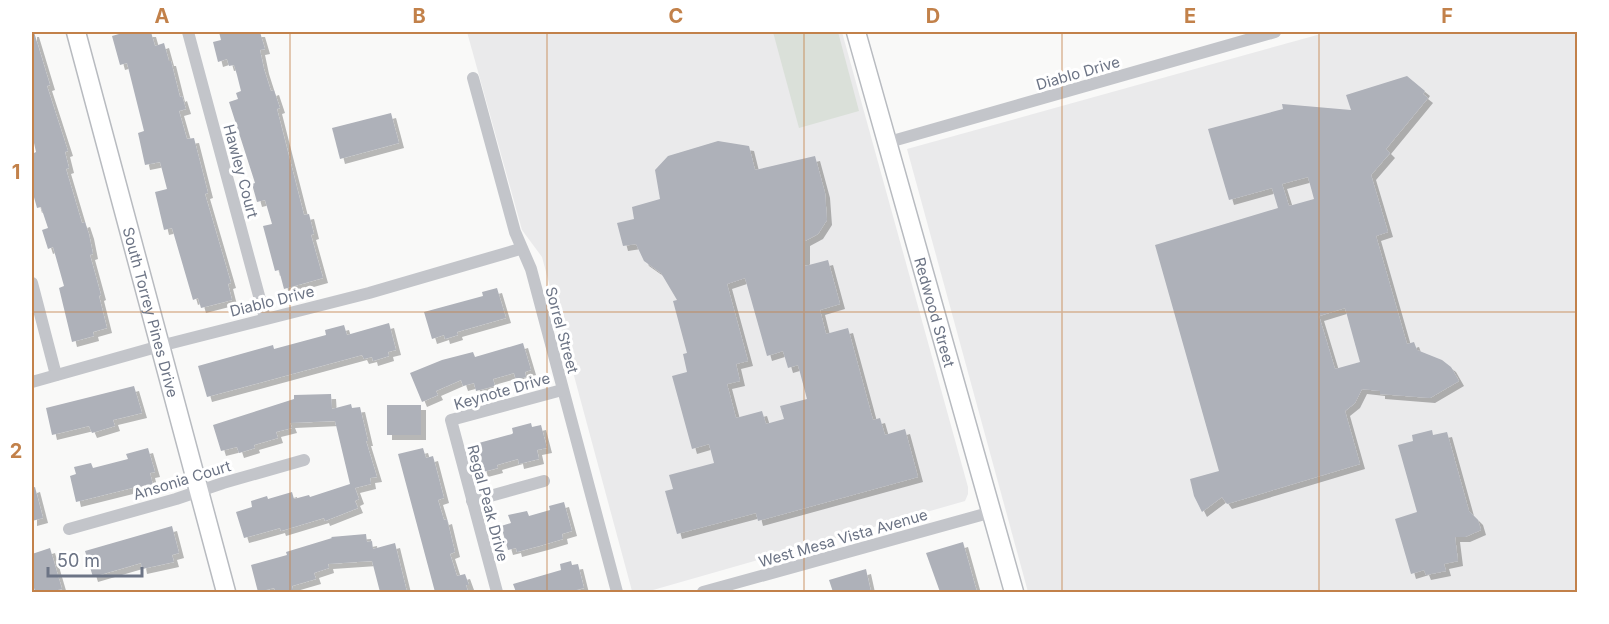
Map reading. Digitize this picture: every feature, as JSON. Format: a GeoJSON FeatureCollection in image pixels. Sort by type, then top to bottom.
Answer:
{"type":"FeatureCollection","features":[{"type":"Feature","properties":{"kind":"street","name":"South Torrey Pines Drive"},"geometry":{"type":"LineString","coordinates":[[76,32],[226,592]]}},
{"type":"Feature","properties":{"kind":"street","name":"Hawley Court"},"geometry":{"type":"LineString","coordinates":[[188,32],[265,318]]}},
{"type":"Feature","properties":{"kind":"street","name":"Redwood Street"},"geometry":{"type":"LineString","coordinates":[[856,32],[889,142],[1014,592]]}},
{"type":"Feature","properties":{"kind":"street","name":"Diablo Drive"},"geometry":{"type":"LineString","coordinates":[[889,142],[1247,35],[1275,32]]}},
{"type":"Feature","properties":{"kind":"street","name":"Sorrel Street"},"geometry":{"type":"LineString","coordinates":[[473,78],[520,249],[531,269],[617,592]]}},
{"type":"Feature","properties":{"kind":"street","name":"Diablo Drive"},"geometry":{"type":"LineString","coordinates":[[32,382],[520,249]]}},
{"type":"Feature","properties":{"kind":"street"},"geometry":{"type":"LineString","coordinates":[[32,283],[56,375]]}},
{"type":"Feature","properties":{"kind":"street","name":"Keynote Drive"},"geometry":{"type":"LineString","coordinates":[[451,420],[562,390]]}},
{"type":"Feature","properties":{"kind":"street","name":"Regal Peak Drive"},"geometry":{"type":"LineString","coordinates":[[451,420],[496,592]]}},
{"type":"Feature","properties":{"kind":"street","name":"Ansonia Court"},"geometry":{"type":"LineString","coordinates":[[69,529],[304,460]]}},
{"type":"Feature","properties":{"kind":"street"},"geometry":{"type":"LineString","coordinates":[[472,501],[544,481]]}},
{"type":"Feature","properties":{"kind":"street","name":"West Mesa Vista Avenue"},"geometry":{"type":"LineString","coordinates":[[703,592],[992,512]]}},
{"type":"Feature","properties":{"kind":"shaded area"},"geometry":{"type":"Polygon","coordinates":[[[467,32],[842,32],[968,487],[965,501],[646,592],[632,591],[542,257],[522,230],[467,32]]]}},
{"type":"Feature","properties":{"kind":"shaded area"},"geometry":{"type":"Polygon","coordinates":[[[773,32],[838,32],[859,111],[799,128],[773,32]]]}},
{"type":"Feature","properties":{"kind":"shaded area"},"geometry":{"type":"Polygon","coordinates":[[[1328,32],[1577,32],[1577,592],[1028,592],[907,149],[1328,32]]]}},
{"type":"Feature","properties":{"kind":"building"},"geometry":{"type":"Polygon","coordinates":[[[32,32],[34,32],[50,85],[47,86],[68,151],[65,152],[69,168],[66,169],[82,223],[85,222],[89,234],[93,254],[90,255],[107,328],[93,332],[94,336],[72,342],[59,288],[64,286],[53,247],[48,249],[42,230],[48,228],[41,207],[37,208],[32,190],[32,154],[36,152],[32,134],[32,32]]]}},
{"type":"Feature","properties":{"kind":"building"},"geometry":{"type":"Polygon","coordinates":[[[118,32],[151,32],[155,46],[164,43],[180,97],[182,96],[186,109],[179,111],[187,139],[194,138],[208,193],[205,194],[231,283],[228,284],[232,300],[201,308],[198,298],[193,300],[172,228],[164,230],[155,192],[167,189],[160,162],[145,165],[138,133],[144,131],[127,63],[120,65],[112,36],[119,34],[118,32]]]}},
{"type":"Feature","properties":{"kind":"building"},"geometry":{"type":"Polygon","coordinates":[[[219,32],[260,32],[265,49],[260,50],[264,69],[271,91],[274,90],[280,108],[277,109],[304,215],[309,214],[314,234],[311,235],[323,278],[284,289],[279,270],[275,271],[263,226],[272,224],[265,200],[257,202],[252,184],[255,183],[229,102],[238,99],[236,93],[241,91],[237,75],[234,65],[229,66],[227,59],[218,62],[213,42],[221,40],[219,32]]]}},
{"type":"Feature","properties":{"kind":"building"},"geometry":{"type":"Polygon","coordinates":[[[1407,76],[1425,91],[1423,94],[1428,98],[1386,149],[1390,153],[1371,175],[1388,232],[1376,236],[1407,344],[1414,342],[1417,350],[1442,360],[1451,367],[1459,381],[1430,398],[1380,394],[1380,391],[1362,389],[1355,403],[1345,411],[1360,464],[1227,504],[1222,497],[1202,512],[1194,496],[1190,479],[1219,471],[1155,245],[1278,208],[1272,188],[1229,200],[1208,129],[1283,109],[1282,104],[1351,110],[1346,95],[1407,76]],[[1308,177],[1282,184],[1289,206],[1314,199],[1308,177]],[[1345,308],[1319,316],[1335,369],[1360,362],[1345,308]]]}},
{"type":"Feature","properties":{"kind":"building"},"geometry":{"type":"Polygon","coordinates":[[[391,113],[399,143],[340,159],[332,128],[391,113]]]}},
{"type":"Feature","properties":{"kind":"building"},"geometry":{"type":"Polygon","coordinates":[[[718,141],[749,146],[755,170],[815,156],[825,193],[827,220],[818,234],[805,241],[805,266],[828,260],[840,304],[820,310],[826,334],[848,328],[873,420],[880,418],[885,435],[905,429],[918,477],[758,521],[756,513],[677,534],[665,491],[673,489],[669,475],[714,463],[709,444],[692,449],[672,376],[687,372],[683,354],[687,353],[673,301],[677,300],[661,273],[644,261],[636,244],[623,246],[617,223],[634,219],[632,207],[660,199],[655,170],[668,156],[718,141]],[[745,278],[727,284],[748,361],[736,364],[740,381],[727,384],[736,418],[762,411],[766,424],[784,419],[780,406],[807,399],[798,365],[788,368],[783,351],[767,356],[745,278]]]}},
{"type":"Feature","properties":{"kind":"building"},"geometry":{"type":"Polygon","coordinates":[[[497,288],[506,318],[457,332],[458,335],[445,339],[444,335],[432,339],[424,312],[483,296],[482,292],[497,288]]]}},
{"type":"Feature","properties":{"kind":"building"},"geometry":{"type":"Polygon","coordinates":[[[389,323],[396,350],[388,352],[389,356],[373,361],[372,357],[364,359],[362,355],[207,397],[198,366],[273,345],[274,349],[326,335],[325,330],[344,325],[347,335],[389,323]]]}},
{"type":"Feature","properties":{"kind":"building"},"geometry":{"type":"Polygon","coordinates":[[[523,343],[531,370],[525,372],[526,377],[516,380],[514,373],[493,379],[495,386],[476,391],[474,383],[463,386],[461,380],[436,391],[438,395],[422,402],[410,373],[442,360],[473,352],[475,357],[523,343]]]}},
{"type":"Feature","properties":{"kind":"building"},"geometry":{"type":"Polygon","coordinates":[[[134,386],[142,413],[113,420],[115,426],[92,433],[89,426],[52,435],[46,408],[134,386]]]}},
{"type":"Feature","properties":{"kind":"building"},"geometry":{"type":"Polygon","coordinates":[[[331,394],[332,409],[351,404],[352,408],[360,407],[368,441],[366,441],[377,477],[370,478],[371,484],[355,488],[359,499],[355,501],[358,508],[325,521],[324,518],[281,531],[280,528],[244,538],[236,512],[252,507],[251,501],[292,492],[294,499],[309,495],[310,497],[350,484],[335,421],[290,423],[292,428],[276,432],[278,438],[254,445],[255,448],[239,453],[237,447],[221,451],[213,425],[294,399],[294,395],[331,394]]]}},
{"type":"Feature","properties":{"kind":"building"},"geometry":{"type":"Polygon","coordinates":[[[387,405],[421,405],[421,435],[387,435],[387,405]]]}},
{"type":"Feature","properties":{"kind":"building"},"geometry":{"type":"Polygon","coordinates":[[[531,423],[532,427],[541,425],[547,448],[537,450],[539,459],[519,464],[518,459],[483,472],[475,444],[512,434],[512,428],[531,423]]]}},
{"type":"Feature","properties":{"kind":"building"},"geometry":{"type":"Polygon","coordinates":[[[1432,430],[1433,435],[1447,432],[1469,511],[1478,520],[1481,530],[1465,537],[1455,537],[1458,561],[1444,564],[1446,571],[1426,575],[1424,570],[1411,574],[1395,519],[1417,512],[1398,445],[1413,441],[1412,435],[1432,430]]]}},
{"type":"Feature","properties":{"kind":"building"},"geometry":{"type":"Polygon","coordinates":[[[148,448],[155,472],[150,473],[153,485],[76,502],[70,476],[76,474],[74,467],[91,463],[93,468],[128,459],[126,454],[148,448]]]}},
{"type":"Feature","properties":{"kind":"building"},"geometry":{"type":"Polygon","coordinates":[[[423,448],[426,458],[433,456],[444,498],[438,500],[444,520],[447,519],[455,552],[450,554],[457,576],[465,574],[469,585],[466,585],[468,592],[435,592],[398,454],[423,448]]]}},
{"type":"Feature","properties":{"kind":"building"},"geometry":{"type":"Polygon","coordinates":[[[35,487],[43,518],[32,521],[32,488],[35,487]]]}},
{"type":"Feature","properties":{"kind":"building"},"geometry":{"type":"Polygon","coordinates":[[[564,502],[572,531],[562,534],[563,539],[517,552],[516,548],[508,550],[501,526],[511,523],[508,515],[527,511],[529,516],[550,510],[549,506],[564,502]]]}},
{"type":"Feature","properties":{"kind":"building"},"geometry":{"type":"Polygon","coordinates":[[[172,526],[179,553],[172,555],[174,562],[142,569],[141,563],[93,577],[85,551],[172,526]]]}},
{"type":"Feature","properties":{"kind":"building"},"geometry":{"type":"Polygon","coordinates":[[[366,534],[367,542],[372,541],[373,549],[395,543],[407,592],[380,592],[372,561],[328,564],[329,568],[314,573],[316,579],[292,586],[293,590],[276,592],[274,588],[258,592],[251,565],[287,555],[286,552],[331,537],[366,534]]]}},
{"type":"Feature","properties":{"kind":"building"},"geometry":{"type":"Polygon","coordinates":[[[963,542],[977,592],[940,592],[926,553],[963,542]]]}},
{"type":"Feature","properties":{"kind":"building"},"geometry":{"type":"Polygon","coordinates":[[[50,548],[62,589],[35,592],[32,580],[32,554],[50,548]]]}},
{"type":"Feature","properties":{"kind":"building"},"geometry":{"type":"Polygon","coordinates":[[[571,561],[572,565],[578,564],[584,588],[569,592],[516,592],[513,584],[561,570],[560,564],[571,561]]]}},
{"type":"Feature","properties":{"kind":"building"},"geometry":{"type":"Polygon","coordinates":[[[866,569],[871,592],[833,592],[829,580],[866,569]]]}}]}
